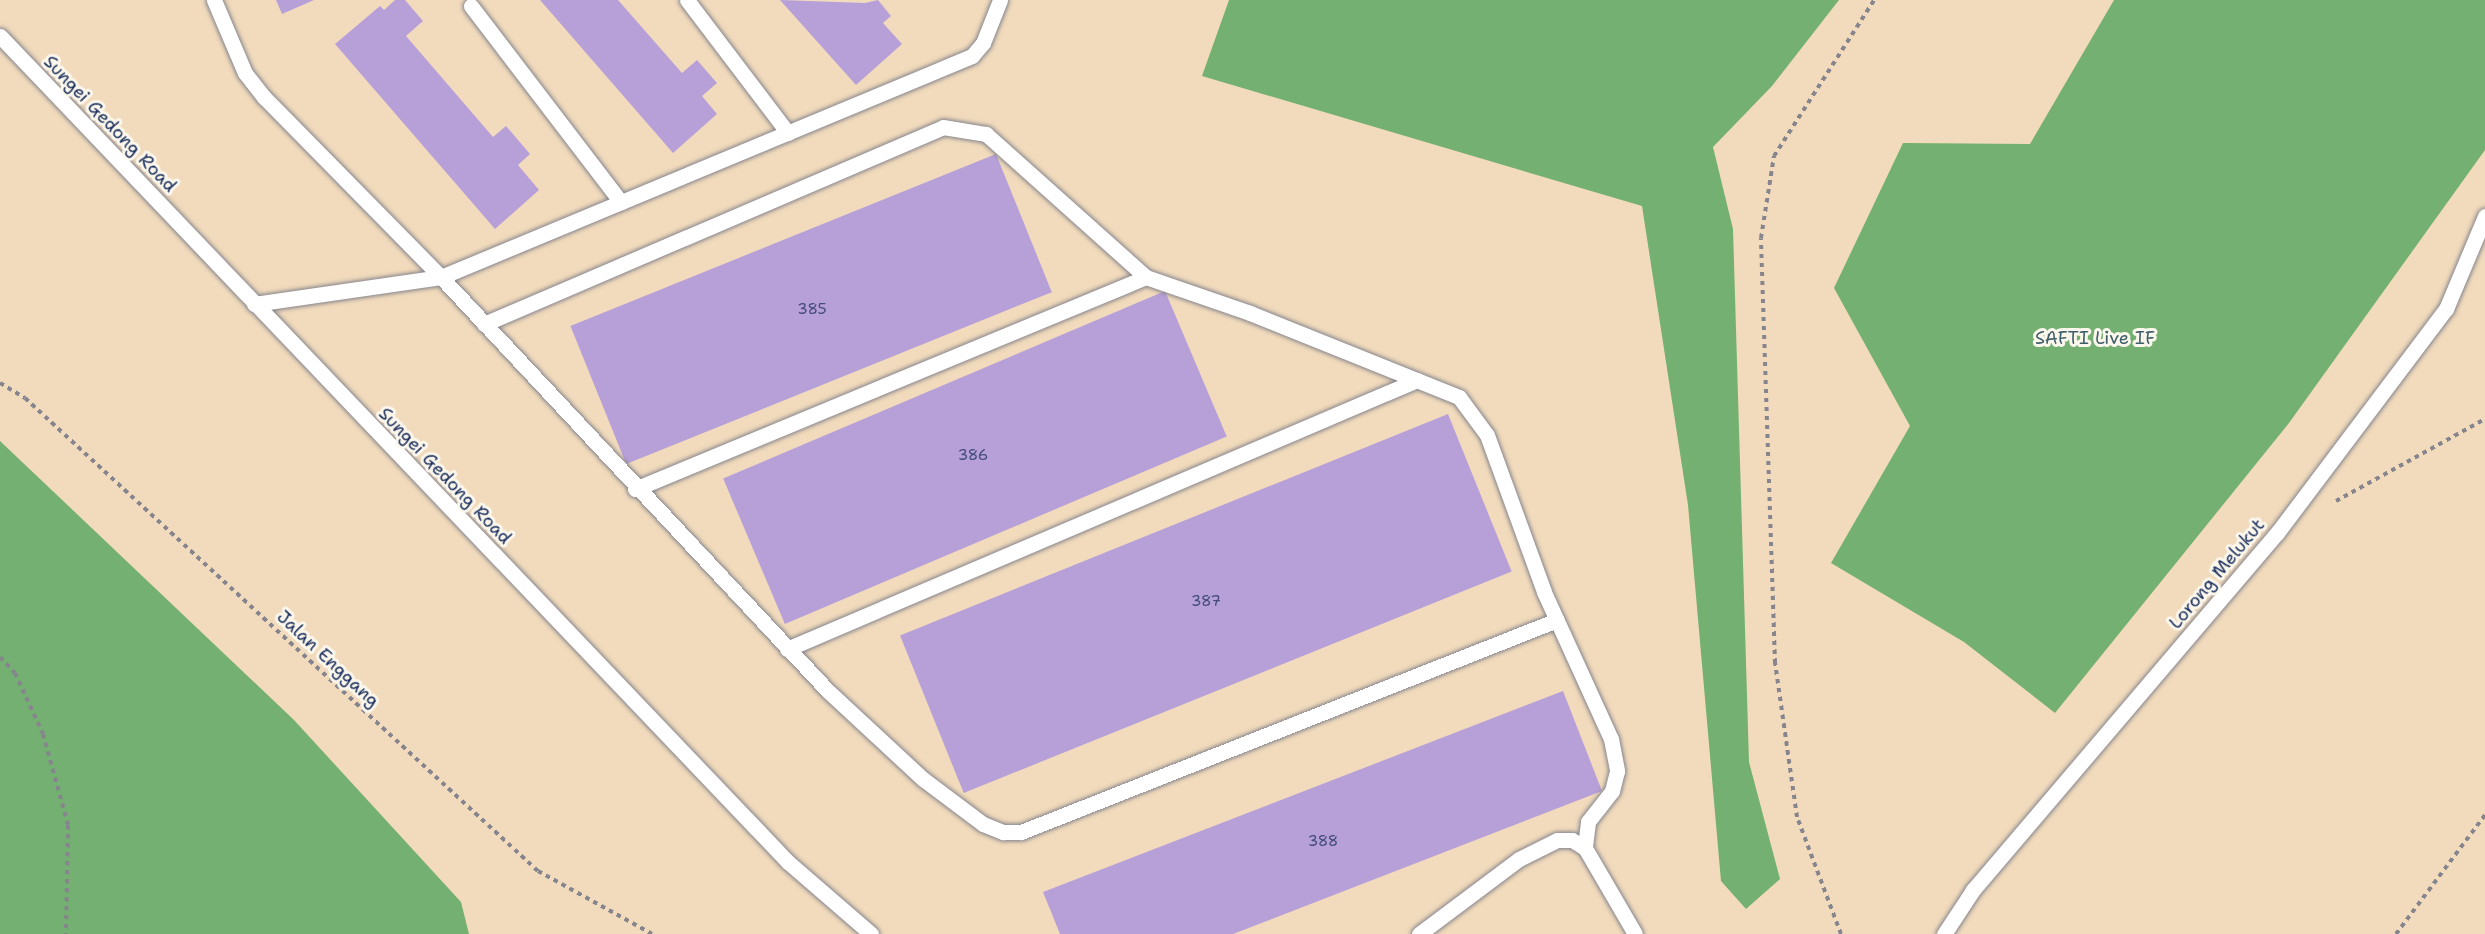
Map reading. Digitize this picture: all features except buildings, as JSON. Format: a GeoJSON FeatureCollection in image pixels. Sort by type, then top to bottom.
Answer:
{"type":"FeatureCollection","features":[{"type":"Feature","properties":{"kind":"lane"},"geometry":{"type":"LineString","coordinates":[[214,0],[245,73],[264,97],[441,277],[635,489],[787,649],[948,799],[983,824],[1003,832],[1021,832],[1557,620]]}},
{"type":"Feature","properties":{"kind":"lane"},"geometry":{"type":"LineString","coordinates":[[687,0],[788,133]]}},
{"type":"Feature","properties":{"kind":"lane"},"geometry":{"type":"LineString","coordinates":[[254,304],[441,277],[972,56],[983,42],[1000,0]]}},
{"type":"Feature","properties":{"kind":"lane"},"geometry":{"type":"LineString","coordinates":[[471,6],[621,202]]}},
{"type":"Feature","properties":{"kind":"lane","name":"Sungei Gedong Road"},"geometry":{"type":"LineString","coordinates":[[0,36],[788,862],[871,934]]}},
{"type":"Feature","properties":{"kind":"lane"},"geometry":{"type":"LineString","coordinates":[[484,324],[943,127],[986,134],[1146,277],[1250,313],[1459,397],[1487,435],[1557,620],[1611,739],[1617,771],[1612,791],[1588,822],[1586,848]]}},
{"type":"Feature","properties":{"kind":"lane","name":"Lorong Melukut"},"geometry":{"type":"LineString","coordinates":[[1944,934],[1972,890],[2277,533],[2446,309],[2485,216]]}},
{"type":"Feature","properties":{"kind":"lane"},"geometry":{"type":"LineString","coordinates":[[635,489],[1146,277]]}},
{"type":"Feature","properties":{"kind":"lane"},"geometry":{"type":"LineString","coordinates":[[787,649],[1417,380]]}},
{"type":"Feature","properties":{"kind":"lane"},"geometry":{"type":"LineString","coordinates":[[1419,934],[1546,843],[1572,840],[1586,848],[1635,934]]}},
{"type":"Feature","properties":{"kind":"path"},"geometry":{"type":"LineString","coordinates":[[1841,934],[1797,817],[1775,663],[1761,238],[1774,156],[1874,0]]}},
{"type":"Feature","properties":{"kind":"path","name":"Jalan Enggang"},"geometry":{"type":"LineString","coordinates":[[0,383],[25,398],[538,871],[652,934]]}},
{"type":"Feature","properties":{"kind":"path"},"geometry":{"type":"LineString","coordinates":[[2329,505],[2485,419]]}},
{"type":"Feature","properties":{"kind":"path"},"geometry":{"type":"LineString","coordinates":[[0,657],[15,673],[43,734],[68,825],[66,934]]}},
{"type":"Feature","properties":{"kind":"path"},"geometry":{"type":"LineString","coordinates":[[2396,934],[2485,815]]}},
{"type":"Feature","properties":{"kind":"green space"},"geometry":{"type":"Polygon","coordinates":[[[1229,0],[1839,0],[1772,86],[1713,147],[1733,229],[1749,762],[1780,879],[1746,909],[1721,881],[1688,505],[1642,206],[1202,76],[1229,0]]]}},
{"type":"Feature","properties":{"kind":"green space","name":"SAFTI Live IF"},"geometry":{"type":"Polygon","coordinates":[[[2114,0],[2485,0],[2485,150],[2289,423],[2055,713],[1964,642],[1831,563],[1910,426],[1834,288],[1903,143],[2030,144],[2114,0]]]}},
{"type":"Feature","properties":{"kind":"green space"},"geometry":{"type":"Polygon","coordinates":[[[0,441],[294,720],[461,902],[469,934],[0,934],[0,441]]]}}]}
